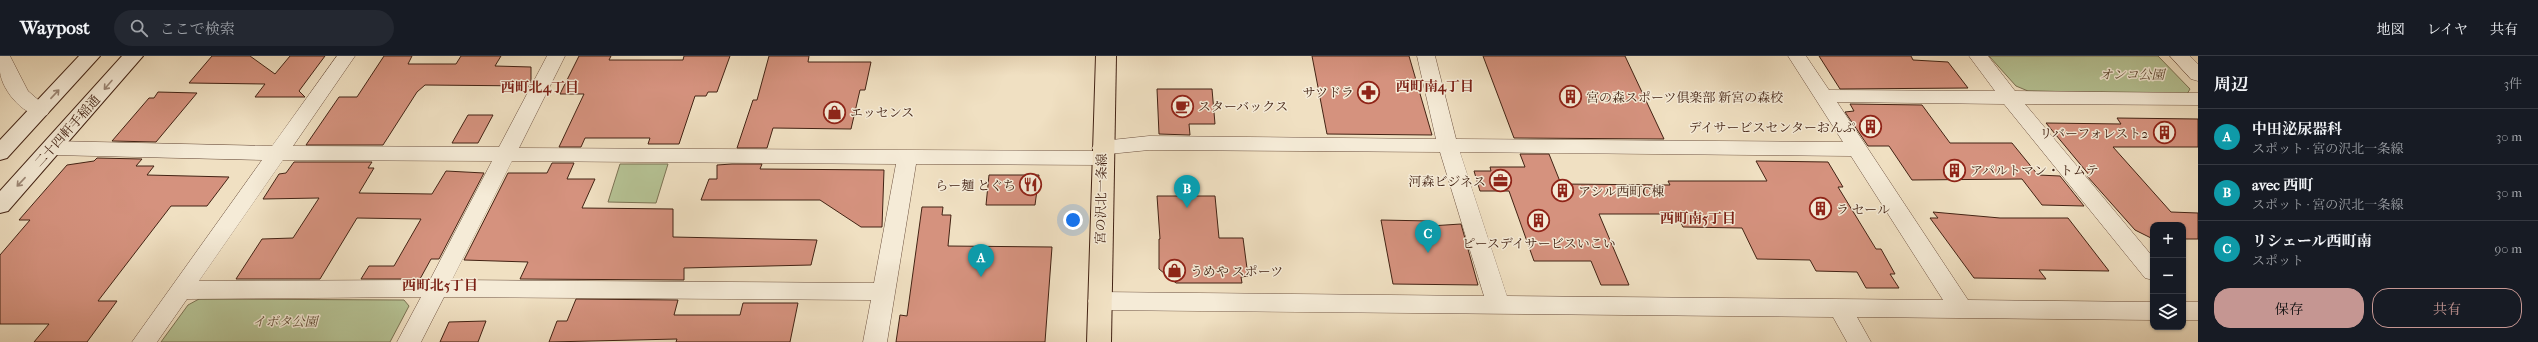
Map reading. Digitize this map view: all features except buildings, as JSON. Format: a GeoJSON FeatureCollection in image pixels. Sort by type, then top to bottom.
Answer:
{"type":"FeatureCollection","features":[{"type":"Feature","properties":{"kind":"main road","name":"宮の沢北一条線"},"geometry":{"type":"LineString","coordinates":[[1099,342],[1102,153],[1106,56]]}},
{"type":"Feature","properties":{"kind":"street"},"geometry":{"type":"LineString","coordinates":[[1,56],[20,95],[40,110]]}},
{"type":"Feature","properties":{"kind":"street"},"geometry":{"type":"LineString","coordinates":[[0,153],[90,56]]}},
{"type":"Feature","properties":{"kind":"street","name":"二十四軒手稲通"},"geometry":{"type":"LineString","coordinates":[[0,205],[53,148],[133,56]]}},
{"type":"Feature","properties":{"kind":"street"},"geometry":{"type":"LineString","coordinates":[[144,342],[346,56]]}},
{"type":"Feature","properties":{"kind":"street"},"geometry":{"type":"LineString","coordinates":[[409,342],[556,56]]}},
{"type":"Feature","properties":{"kind":"street"},"geometry":{"type":"LineString","coordinates":[[1426,56],[1448,147],[1498,305]]}},
{"type":"Feature","properties":{"kind":"street"},"geometry":{"type":"LineString","coordinates":[[1797,56],[1961,309]]}},
{"type":"Feature","properties":{"kind":"street"},"geometry":{"type":"LineString","coordinates":[[1978,56],[2010,98],[2150,268]]}},
{"type":"Feature","properties":{"kind":"street"},"geometry":{"type":"LineString","coordinates":[[2179,56],[2198,75]]}},
{"type":"Feature","properties":{"kind":"street"},"geometry":{"type":"LineString","coordinates":[[1823,96],[2198,99]]}},
{"type":"Feature","properties":{"kind":"street"},"geometry":{"type":"LineString","coordinates":[[53,148],[278,153],[907,158],[1102,153],[1149,143],[1448,147],[1856,149]]}},
{"type":"Feature","properties":{"kind":"street"},"geometry":{"type":"LineString","coordinates":[[875,342],[907,158]]}},
{"type":"Feature","properties":{"kind":"street"},"geometry":{"type":"LineString","coordinates":[[181,290],[436,288],[884,292]]}},
{"type":"Feature","properties":{"kind":"street"},"geometry":{"type":"LineString","coordinates":[[1099,301],[2150,311]]}},
{"type":"Feature","properties":{"kind":"street"},"geometry":{"type":"LineString","coordinates":[[1840,308],[1859,342]]}},
{"type":"Feature","properties":{"kind":"green space","name":"オンコ公園"},"geometry":{"type":"Polygon","coordinates":[[[1989,56],[2158,56],[2190,89],[2187,94],[2028,91],[2016,86],[1989,56]]]}},
{"type":"Feature","properties":{"kind":"green space"},"geometry":{"type":"Polygon","coordinates":[[[620,164],[668,164],[656,203],[608,202],[620,164]]]}},
{"type":"Feature","properties":{"kind":"green space","name":"イボタ公園"},"geometry":{"type":"Polygon","coordinates":[[[199,299],[404,300],[409,306],[390,342],[161,342],[188,305],[199,299]]]}},
{"type":"Feature","properties":{"kind":"place","name":"サツドラ"},"geometry":{"type":"Point","coordinates":[1369,92]}},
{"type":"Feature","properties":{"kind":"place","name":"宮の森スポーツ倶楽部 新宮の森校"},"geometry":{"type":"Point","coordinates":[1571,97]}},
{"type":"Feature","properties":{"kind":"place","name":"スターバックス"},"geometry":{"type":"Point","coordinates":[1183,106]}},
{"type":"Feature","properties":{"kind":"place","name":"エッセンス"},"geometry":{"type":"Point","coordinates":[835,112]}},
{"type":"Feature","properties":{"kind":"place","name":"デイサービスセンターおんぷ"},"geometry":{"type":"Point","coordinates":[1871,127]}},
{"type":"Feature","properties":{"kind":"place","name":"リバーフォレスト2"},"geometry":{"type":"Point","coordinates":[2164,133]}},
{"type":"Feature","properties":{"kind":"place","name":"アパルトマン・トムテ"},"geometry":{"type":"Point","coordinates":[1955,170]}},
{"type":"Feature","properties":{"kind":"place","name":"河森ビジネス"},"geometry":{"type":"Point","coordinates":[1501,181]}},
{"type":"Feature","properties":{"kind":"place","name":"らー麺 とぐち"},"geometry":{"type":"Point","coordinates":[1031,185]}},
{"type":"Feature","properties":{"kind":"place","name":"アシル西町C棟"},"geometry":{"type":"Point","coordinates":[1563,191]}},
{"type":"Feature","properties":{"kind":"place","name":"avec 西町"},"geometry":{"type":"Point","coordinates":[1187,208]}},
{"type":"Feature","properties":{"kind":"place","name":"ラ セール"},"geometry":{"type":"Point","coordinates":[1821,209]}},
{"type":"Feature","properties":{"kind":"place","name":"ピースデイサービスいこい"},"geometry":{"type":"Point","coordinates":[1539,221]}},
{"type":"Feature","properties":{"kind":"place","name":"リシェール西町南"},"geometry":{"type":"Point","coordinates":[1428,253]}},
{"type":"Feature","properties":{"kind":"place","name":"うめや スポーツ"},"geometry":{"type":"Point","coordinates":[1174,271]}},
{"type":"Feature","properties":{"kind":"place","name":"中田泌尿器科"},"geometry":{"type":"Point","coordinates":[981,277]}},
{"type":"Feature","properties":{"kind":"district","name":"西町南4丁目"},"geometry":{"type":"Point","coordinates":[1435,86]}},
{"type":"Feature","properties":{"kind":"district","name":"西町北4丁目"},"geometry":{"type":"Point","coordinates":[540,87]}},
{"type":"Feature","properties":{"kind":"district","name":"西町南5丁目"},"geometry":{"type":"Point","coordinates":[1698,218]}},
{"type":"Feature","properties":{"kind":"district","name":"西町北5丁目"},"geometry":{"type":"Point","coordinates":[440,285]}}]}
